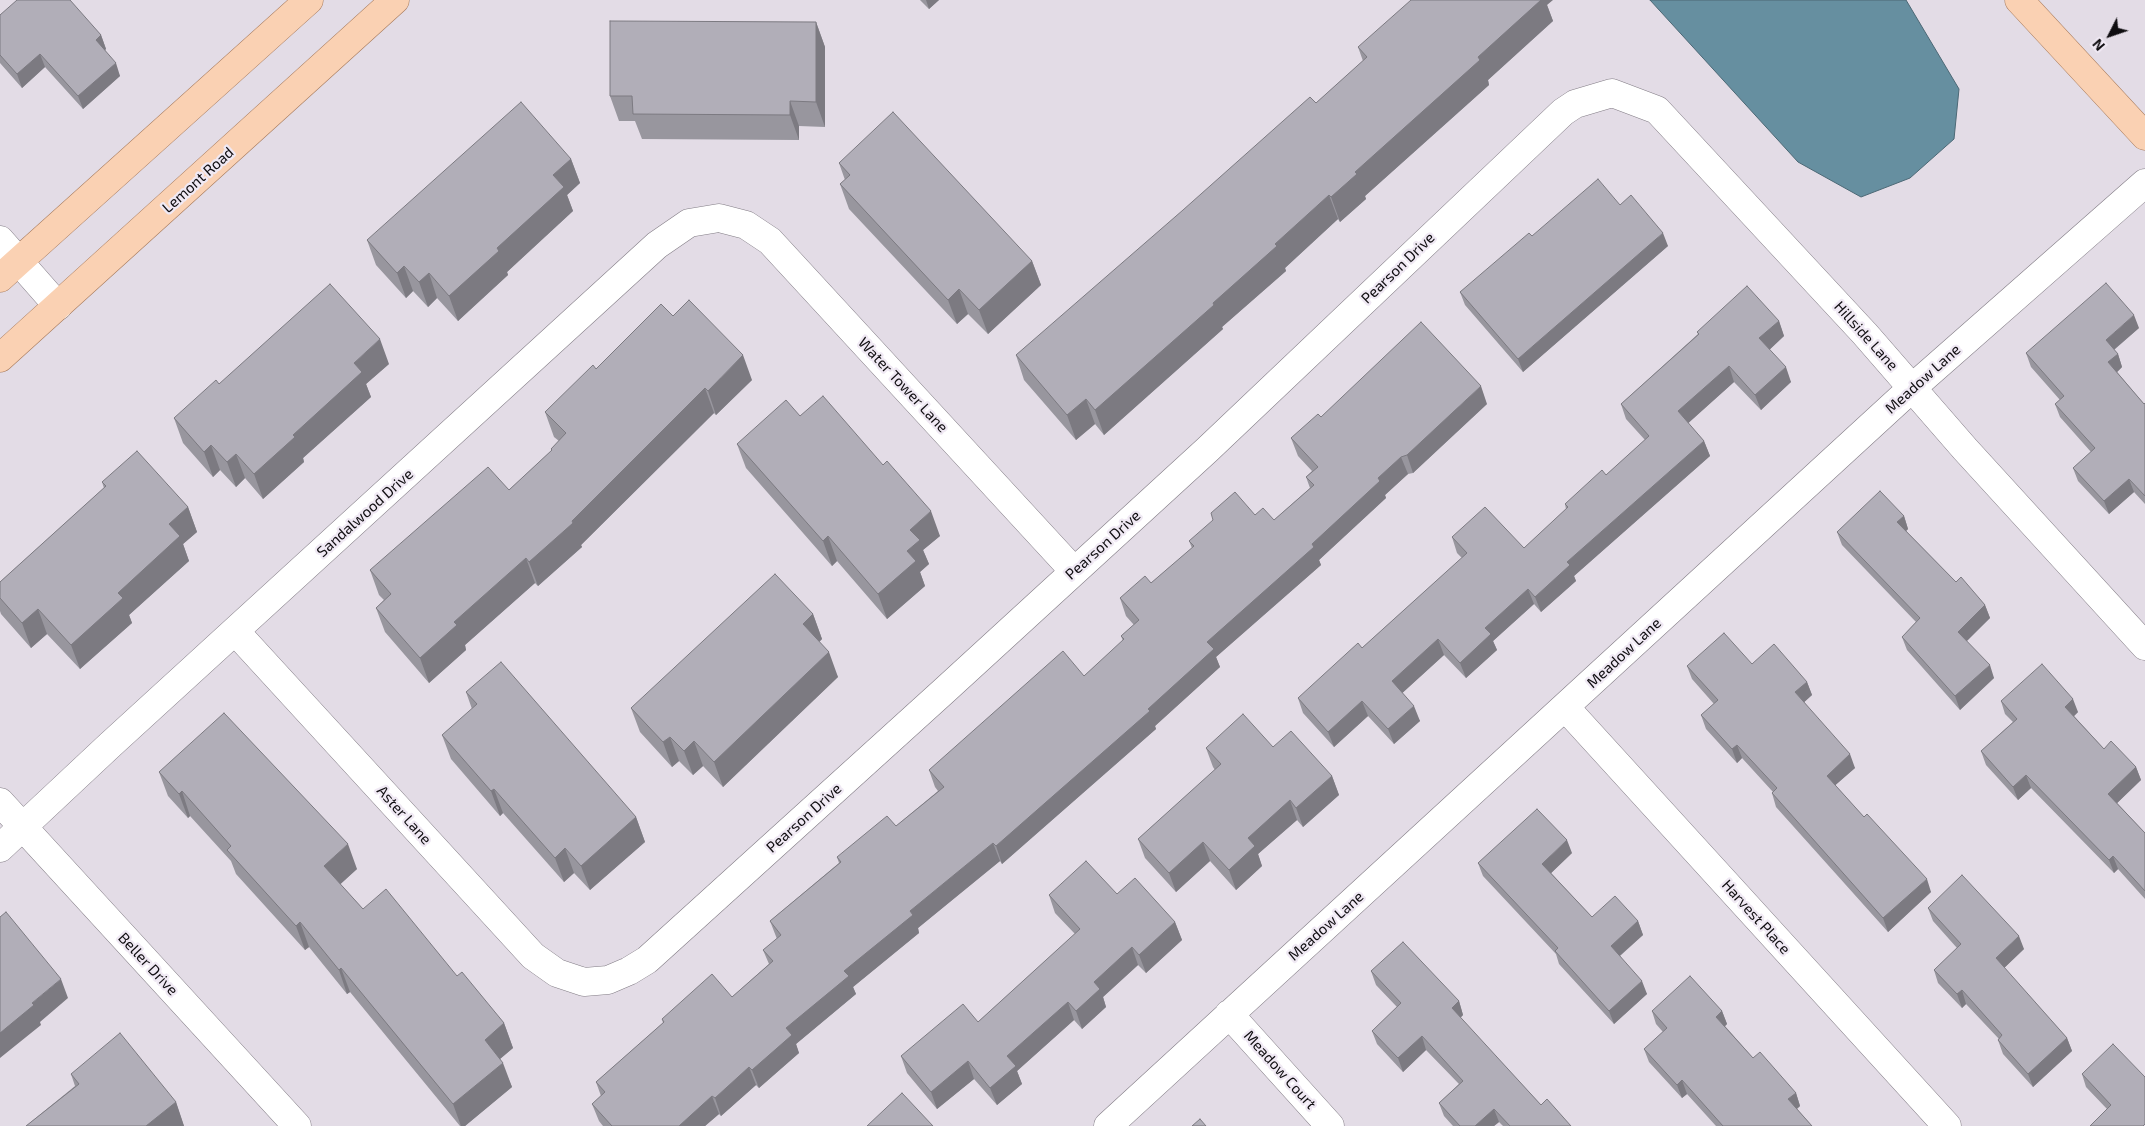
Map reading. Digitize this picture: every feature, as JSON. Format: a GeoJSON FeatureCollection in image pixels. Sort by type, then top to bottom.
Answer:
{"type":"FeatureCollection","features":[{"type":"Feature","properties":{"kind":"main road"},"geometry":{"type":"LineString","coordinates":[[9,270],[309,0]]}},
{"type":"Feature","properties":{"kind":"main road","name":"Lemont Road"},"geometry":{"type":"LineString","coordinates":[[0,358],[395,0]]}},
{"type":"Feature","properties":{"kind":"main road"},"geometry":{"type":"LineString","coordinates":[[2019,0],[2145,136]]}},
{"type":"Feature","properties":{"kind":"street","name":"Hillside Lane"},"geometry":{"type":"LineString","coordinates":[[1612,93],[1657,110],[1865,334],[1965,449],[2145,646]]}},
{"type":"Feature","properties":{"kind":"street","name":"Pearson Drive"},"geometry":{"type":"LineString","coordinates":[[584,982],[608,980],[629,971],[647,960],[1207,450],[1563,112],[1575,104],[1612,93]]}},
{"type":"Feature","properties":{"kind":"street","name":"Meadow Lane"},"geometry":{"type":"LineString","coordinates":[[1108,1126],[1912,388],[2145,183]]}},
{"type":"Feature","properties":{"kind":"street","name":"Water Tower Lane"},"geometry":{"type":"LineString","coordinates":[[719,218],[746,225],[770,241],[1074,571]]}},
{"type":"Feature","properties":{"kind":"street","name":"Sandalwood Drive"},"geometry":{"type":"LineString","coordinates":[[0,848],[110,744],[657,245],[689,223],[719,218]]}},
{"type":"Feature","properties":{"kind":"street"},"geometry":{"type":"LineString","coordinates":[[0,240],[9,270],[58,306]]}},
{"type":"Feature","properties":{"kind":"street","name":"Aster Lane"},"geometry":{"type":"LineString","coordinates":[[235,631],[533,956],[557,973],[584,982]]}},
{"type":"Feature","properties":{"kind":"street","name":"Harvest Place"},"geometry":{"type":"LineString","coordinates":[[1565,707],[1947,1126]]}},
{"type":"Feature","properties":{"kind":"street","name":"Beller Drive"},"geometry":{"type":"LineString","coordinates":[[0,802],[295,1125]]}},
{"type":"Feature","properties":{"kind":"street","name":"Meadow Court"},"geometry":{"type":"LineString","coordinates":[[1229,1014],[1330,1126]]}},
{"type":"Feature","properties":{"kind":"water"},"geometry":{"type":"Polygon","coordinates":[[[1650,0],[1906,0],[1959,89],[1954,139],[1910,178],[1861,197],[1798,162],[1650,0]]]}},
{"type":"Feature","properties":{"kind":"building"},"geometry":{"type":"Polygon","coordinates":[[[17,0],[70,0],[101,35],[96,40],[116,63],[78,96],[40,54],[17,74],[0,55],[0,15],[17,0]]]}},
{"type":"Feature","properties":{"kind":"building"},"geometry":{"type":"Polygon","coordinates":[[[1411,0],[1541,0],[1478,57],[1480,60],[1355,172],[1357,174],[1331,197],[1329,195],[1275,244],[1277,246],[1213,303],[1214,305],[1095,410],[1086,399],[1067,415],[1016,355],[1310,97],[1316,103],[1367,57],[1358,47],[1411,0]]]}},
{"type":"Feature","properties":{"kind":"building"},"geometry":{"type":"Polygon","coordinates":[[[610,21],[816,22],[816,102],[790,101],[790,115],[633,114],[632,96],[610,96],[610,21]]]}},
{"type":"Feature","properties":{"kind":"building"},"geometry":{"type":"Polygon","coordinates":[[[521,102],[571,159],[553,175],[564,187],[497,248],[499,251],[449,296],[429,273],[419,282],[404,266],[397,273],[367,240],[521,102]]]}},
{"type":"Feature","properties":{"kind":"building"},"geometry":{"type":"Polygon","coordinates":[[[893,112],[1032,261],[979,310],[959,289],[948,300],[840,184],[850,175],[839,163],[893,112]]]}},
{"type":"Feature","properties":{"kind":"building"},"geometry":{"type":"Polygon","coordinates":[[[1598,179],[1620,205],[1631,195],[1663,233],[1518,359],[1460,292],[1529,233],[1532,236],[1598,179]]]}},
{"type":"Feature","properties":{"kind":"building"},"geometry":{"type":"Polygon","coordinates":[[[2106,283],[2134,315],[2106,340],[2118,354],[2108,362],[2145,403],[2145,496],[2129,479],[2104,501],[2073,468],[2095,448],[2055,404],[2064,396],[2026,353],[2106,283]]]}},
{"type":"Feature","properties":{"kind":"building"},"geometry":{"type":"Polygon","coordinates":[[[330,284],[380,339],[354,363],[362,372],[293,435],[295,437],[254,474],[236,454],[227,462],[211,445],[204,452],[174,418],[216,380],[219,384],[330,284]]]}},
{"type":"Feature","properties":{"kind":"building"},"geometry":{"type":"Polygon","coordinates":[[[1747,286],[1779,321],[1759,338],[1786,367],[1755,395],[1729,366],[1678,411],[1704,441],[1567,562],[1570,565],[1535,597],[1528,589],[1485,628],[1491,634],[1460,663],[1438,639],[1392,681],[1414,706],[1388,729],[1362,701],[1328,732],[1298,698],[1358,643],[1362,648],[1467,553],[1452,537],[1485,507],[1524,548],[1568,507],[1565,504],[1602,470],[1606,475],[1649,436],[1621,404],[1699,334],[1697,332],[1747,286]]]}},
{"type":"Feature","properties":{"kind":"building"},"geometry":{"type":"Polygon","coordinates":[[[689,300],[743,355],[708,391],[705,388],[572,521],[573,523],[529,562],[526,558],[454,622],[457,625],[420,658],[376,608],[391,594],[370,570],[488,467],[509,490],[552,450],[566,433],[545,412],[593,365],[596,369],[661,304],[673,316],[689,300]]]}},
{"type":"Feature","properties":{"kind":"building"},"geometry":{"type":"Polygon","coordinates":[[[1421,322],[1481,386],[1407,455],[1401,457],[1378,478],[1380,481],[1312,544],[1314,547],[1207,642],[1214,649],[1148,709],[1150,711],[996,846],[993,843],[910,911],[913,915],[844,971],[849,976],[786,1028],[792,1035],[752,1070],[749,1067],[715,1098],[712,1096],[679,1126],[612,1126],[592,1104],[605,1092],[596,1082],[664,1022],[662,1019],[712,974],[732,997],[773,961],[763,950],[781,935],[770,921],[841,862],[837,857],[887,816],[896,826],[944,787],[929,770],[1063,651],[1084,676],[1124,639],[1121,636],[1139,620],[1120,598],[1145,576],[1151,583],[1194,546],[1189,541],[1213,520],[1211,513],[1235,492],[1255,515],[1263,508],[1274,520],[1314,485],[1306,477],[1318,467],[1291,438],[1318,414],[1321,417],[1421,322]]]}},
{"type":"Feature","properties":{"kind":"building"},"geometry":{"type":"Polygon","coordinates":[[[823,396],[883,465],[887,461],[931,511],[910,530],[920,540],[907,551],[916,561],[878,594],[828,536],[823,541],[737,444],[786,400],[800,416],[823,396]]]}},
{"type":"Feature","properties":{"kind":"building"},"geometry":{"type":"Polygon","coordinates":[[[137,451],[188,507],[169,524],[180,536],[118,593],[123,598],[71,645],[38,609],[22,623],[0,598],[0,582],[106,486],[102,482],[137,451]]]}},
{"type":"Feature","properties":{"kind":"building"},"geometry":{"type":"Polygon","coordinates":[[[1880,491],[1904,516],[1897,522],[1956,582],[1961,577],[1985,605],[1958,632],[1990,665],[1955,696],[1902,637],[1920,618],[1837,532],[1880,491]]]}},
{"type":"Feature","properties":{"kind":"building"},"geometry":{"type":"Polygon","coordinates":[[[775,574],[813,614],[803,624],[829,652],[714,762],[694,741],[684,751],[670,737],[663,742],[631,708],[775,574]]]}},
{"type":"Feature","properties":{"kind":"building"},"geometry":{"type":"Polygon","coordinates":[[[1724,633],[1752,664],[1774,644],[1807,682],[1795,692],[1850,754],[1827,776],[1864,817],[1867,814],[1927,879],[1883,918],[1772,793],[1777,788],[1737,745],[1732,749],[1701,715],[1718,700],[1687,666],[1724,633]]]}},
{"type":"Feature","properties":{"kind":"building"},"geometry":{"type":"Polygon","coordinates":[[[501,662],[636,817],[581,866],[565,848],[555,858],[494,789],[491,791],[442,735],[477,704],[466,692],[501,662]]]}},
{"type":"Feature","properties":{"kind":"building"},"geometry":{"type":"Polygon","coordinates":[[[2042,664],[2073,699],[2065,707],[2104,749],[2111,741],[2136,767],[2108,794],[2145,833],[2145,891],[2113,856],[2109,860],[2026,775],[2013,787],[1981,751],[2017,719],[2001,701],[2042,664]]]}},
{"type":"Feature","properties":{"kind":"building"},"geometry":{"type":"Polygon","coordinates":[[[224,713],[348,844],[324,866],[363,909],[386,889],[457,976],[462,972],[504,1023],[485,1040],[503,1063],[453,1104],[341,968],[339,970],[300,922],[296,926],[227,850],[231,846],[182,791],[179,794],[159,772],[224,713]]]}},
{"type":"Feature","properties":{"kind":"building"},"geometry":{"type":"Polygon","coordinates":[[[1243,714],[1273,747],[1291,731],[1332,776],[1296,808],[1290,800],[1248,838],[1255,846],[1229,870],[1203,842],[1169,873],[1138,839],[1221,764],[1206,748],[1243,714]]]}},
{"type":"Feature","properties":{"kind":"building"},"geometry":{"type":"Polygon","coordinates":[[[1537,809],[1567,840],[1542,864],[1592,917],[1615,896],[1638,921],[1611,946],[1642,981],[1609,1011],[1555,951],[1558,948],[1478,863],[1537,809]]]}},
{"type":"Feature","properties":{"kind":"building"},"geometry":{"type":"Polygon","coordinates":[[[1086,861],[1117,894],[1135,878],[1175,922],[1139,955],[1132,947],[1094,982],[1100,989],[1076,1011],[1068,1002],[1007,1056],[1016,1066],[990,1088],[968,1061],[931,1092],[901,1056],[963,1004],[978,1022],[1080,929],[1049,895],[1086,861]]]}},
{"type":"Feature","properties":{"kind":"building"},"geometry":{"type":"Polygon","coordinates":[[[1962,875],[2019,936],[1996,958],[2067,1038],[2028,1074],[1998,1040],[2002,1035],[1962,990],[1957,994],[1934,970],[1961,944],[1928,908],[1962,875]]]}},
{"type":"Feature","properties":{"kind":"building"},"geometry":{"type":"Polygon","coordinates":[[[6,912],[61,979],[32,1003],[34,1005],[0,1033],[0,917],[6,912]]]}},
{"type":"Feature","properties":{"kind":"building"},"geometry":{"type":"Polygon","coordinates":[[[1403,942],[1459,1001],[1452,1008],[1541,1105],[1547,1099],[1571,1126],[1510,1126],[1494,1109],[1475,1126],[1460,1126],[1439,1103],[1463,1081],[1422,1036],[1398,1058],[1372,1031],[1401,1003],[1371,971],[1403,942]]]}},
{"type":"Feature","properties":{"kind":"building"},"geometry":{"type":"Polygon","coordinates":[[[1690,976],[1722,1011],[1716,1017],[1753,1058],[1760,1052],[1796,1093],[1788,1099],[1812,1126],[1723,1126],[1682,1080],[1677,1085],[1644,1049],[1667,1028],[1652,1011],[1690,976]]]}},
{"type":"Feature","properties":{"kind":"building"},"geometry":{"type":"Polygon","coordinates":[[[120,1033],[176,1102],[146,1126],[26,1126],[79,1084],[71,1074],[120,1033]]]}},
{"type":"Feature","properties":{"kind":"building"},"geometry":{"type":"Polygon","coordinates":[[[2113,1044],[2145,1077],[2145,1124],[2143,1126],[2090,1126],[2111,1105],[2082,1074],[2113,1044]]]}},
{"type":"Feature","properties":{"kind":"building"},"geometry":{"type":"Polygon","coordinates":[[[902,1093],[933,1126],[867,1126],[902,1093]]]}},
{"type":"Feature","properties":{"kind":"building"},"geometry":{"type":"Polygon","coordinates":[[[1200,1119],[1206,1126],[1192,1126],[1200,1119]]]}}]}
